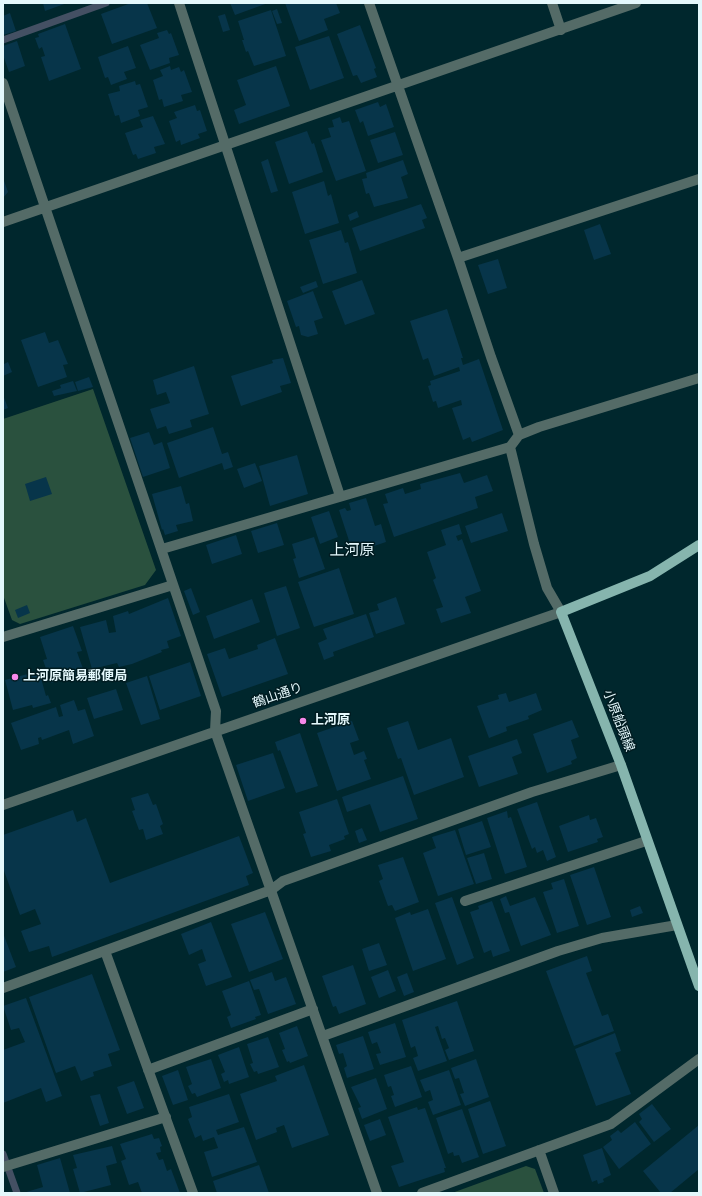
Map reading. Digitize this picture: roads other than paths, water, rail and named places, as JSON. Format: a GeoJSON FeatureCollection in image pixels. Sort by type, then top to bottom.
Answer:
{"type":"FeatureCollection","features":[{"type":"Feature","properties":{"kind":"main road"},"geometry":{"type":"LineString","coordinates":[[561,612],[650,576],[699,545]]}},
{"type":"Feature","properties":{"kind":"main road","name":"小原船頭線"},"geometry":{"type":"LineString","coordinates":[[561,612],[621,765],[677,925],[696,968],[699,986]]}},
{"type":"Feature","properties":{"kind":"street"},"geometry":{"type":"LineString","coordinates":[[179,3],[340,496]]}},
{"type":"Feature","properties":{"kind":"street"},"geometry":{"type":"LineString","coordinates":[[369,3],[519,435]]}},
{"type":"Feature","properties":{"kind":"street"},"geometry":{"type":"LineString","coordinates":[[552,3],[561,30]]}},
{"type":"Feature","properties":{"kind":"street"},"geometry":{"type":"LineString","coordinates":[[3,222],[398,84],[561,30],[636,3]]}},
{"type":"Feature","properties":{"kind":"street"},"geometry":{"type":"LineString","coordinates":[[3,83],[216,711],[215,731],[377,1193]]}},
{"type":"Feature","properties":{"kind":"street"},"geometry":{"type":"LineString","coordinates":[[458,258],[699,179]]}},
{"type":"Feature","properties":{"kind":"street"},"geometry":{"type":"LineString","coordinates":[[162,549],[510,447],[519,435],[539,426],[699,378]]}},
{"type":"Feature","properties":{"kind":"street"},"geometry":{"type":"LineString","coordinates":[[510,447],[534,544],[547,588],[561,612]]}},
{"type":"Feature","properties":{"kind":"street"},"geometry":{"type":"LineString","coordinates":[[3,635],[173,585]]}},
{"type":"Feature","properties":{"kind":"street","name":"鶴山通り"},"geometry":{"type":"LineString","coordinates":[[3,805],[561,612]]}},
{"type":"Feature","properties":{"kind":"street"},"geometry":{"type":"LineString","coordinates":[[3,988],[271,890],[282,881],[510,800],[621,765]]}},
{"type":"Feature","properties":{"kind":"street"},"geometry":{"type":"LineString","coordinates":[[465,902],[646,840]]}},
{"type":"Feature","properties":{"kind":"street"},"geometry":{"type":"LineString","coordinates":[[323,1036],[558,951],[602,938],[677,925]]}},
{"type":"Feature","properties":{"kind":"street"},"geometry":{"type":"LineString","coordinates":[[105,951],[193,1193]]}},
{"type":"Feature","properties":{"kind":"street"},"geometry":{"type":"LineString","coordinates":[[148,1070],[313,1009]]}},
{"type":"Feature","properties":{"kind":"street"},"geometry":{"type":"LineString","coordinates":[[422,1193],[612,1124],[699,1059]]}},
{"type":"Feature","properties":{"kind":"street"},"geometry":{"type":"LineString","coordinates":[[8,1166],[166,1117]]}},
{"type":"Feature","properties":{"kind":"street"},"geometry":{"type":"LineString","coordinates":[[539,1150],[554,1193]]}},
{"type":"Feature","properties":{"kind":"waterway"},"geometry":{"type":"LineString","coordinates":[[3,40],[106,3]]}},
{"type":"Feature","properties":{"kind":"waterway"},"geometry":{"type":"LineString","coordinates":[[3,1154],[17,1193]]}},
{"type":"Feature","properties":{"kind":"place","name":"上河原簡易郵便局"},"geometry":{"type":"Point","coordinates":[15,677]}},
{"type":"Feature","properties":{"kind":"place","name":"上河原"},"geometry":{"type":"Point","coordinates":[303,721]}},
{"type":"Feature","properties":{"kind":"district","name":"上河原"},"geometry":{"type":"Point","coordinates":[352,551]}}]}
